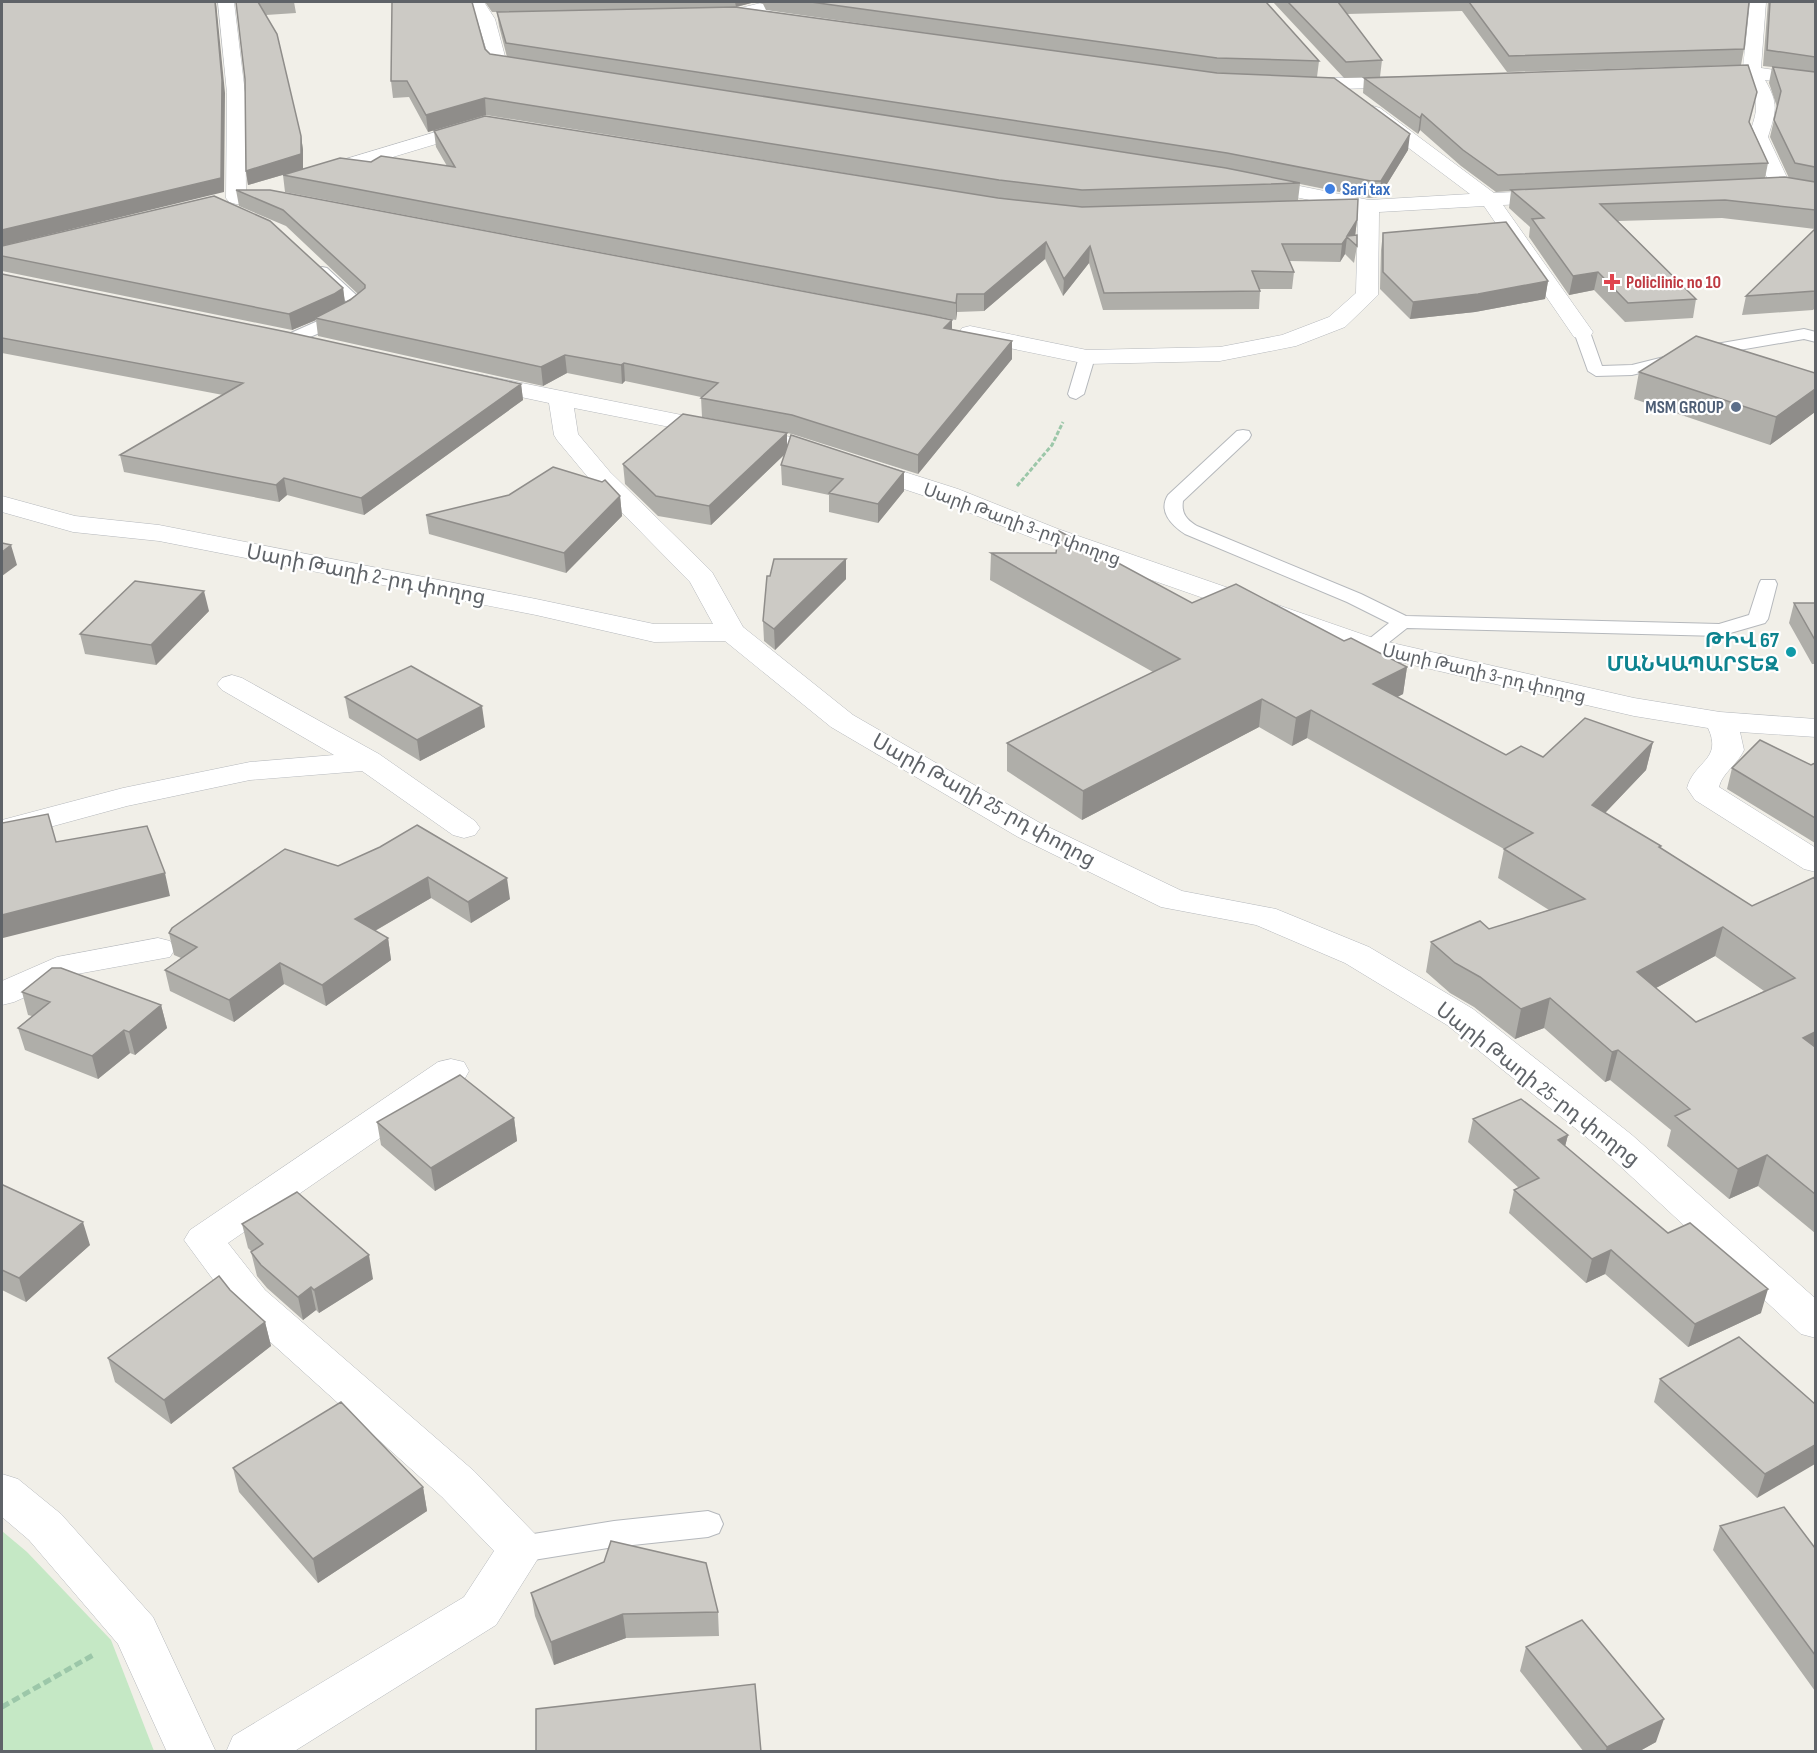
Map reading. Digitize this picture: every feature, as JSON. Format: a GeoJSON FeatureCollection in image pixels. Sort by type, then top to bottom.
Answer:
{"type":"FeatureCollection","features":[{"type":"Feature","properties":{"kind":"street"},"geometry":{"type":"LineString","coordinates":[[226,2],[236,93],[229,205]]}},
{"type":"Feature","properties":{"kind":"street"},"geometry":{"type":"LineString","coordinates":[[476,2],[492,19],[498,64],[556,73]]}},
{"type":"Feature","properties":{"kind":"street"},"geometry":{"type":"LineString","coordinates":[[736,14],[783,2]]}},
{"type":"Feature","properties":{"kind":"street"},"geometry":{"type":"LineString","coordinates":[[1758,2],[1752,72],[1766,102],[1766,114],[1758,132],[1758,139],[1765,148],[1781,186]]}},
{"type":"Feature","properties":{"kind":"street"},"geometry":{"type":"LineString","coordinates":[[688,15],[736,14],[783,20]]}},
{"type":"Feature","properties":{"kind":"street"},"geometry":{"type":"LineString","coordinates":[[1322,68],[1338,86],[1489,199],[1582,332]]}},
{"type":"Feature","properties":{"kind":"street"},"geometry":{"type":"LineString","coordinates":[[1693,74],[1752,72],[1815,82]]}},
{"type":"Feature","properties":{"kind":"street"},"geometry":{"type":"LineString","coordinates":[[1283,84],[1338,86],[1421,83]]}},
{"type":"Feature","properties":{"kind":"street"},"geometry":{"type":"LineString","coordinates":[[229,205],[490,117]]}},
{"type":"Feature","properties":{"kind":"street"},"geometry":{"type":"LineString","coordinates":[[1236,180],[1369,206]]}},
{"type":"Feature","properties":{"kind":"street"},"geometry":{"type":"LineString","coordinates":[[1758,187],[1781,186],[1804,191]]}},
{"type":"Feature","properties":{"kind":"street"},"geometry":{"type":"LineString","coordinates":[[1288,209],[1571,195]]}},
{"type":"Feature","properties":{"kind":"street"},"geometry":{"type":"LineString","coordinates":[[229,205],[273,198],[308,205]]}},
{"type":"Feature","properties":{"kind":"street"},"geometry":{"type":"LineString","coordinates":[[951,329],[1087,357],[1220,354],[1288,341],[1338,322],[1367,295],[1369,206]]}},
{"type":"Feature","properties":{"kind":"street"},"geometry":{"type":"LineString","coordinates":[[278,337],[324,347]]}},
{"type":"Feature","properties":{"kind":"street","name":"Սարի Թաղի 3-րդ փողոց"},"geometry":{"type":"LineString","coordinates":[[459,377],[792,444],[949,495],[1049,535],[1371,647],[1634,707],[1720,721],[1815,728]]}},
{"type":"Feature","properties":{"kind":"street","name":"Սարի Թաղի 25-րդ փողոց"},"geometry":{"type":"LineString","coordinates":[[561,399],[566,435],[601,477],[702,578],[732,632],[842,721],[1029,830],[1173,900],[1264,916],[1357,955],[1460,1017],[1619,1144],[1815,1323]]}},
{"type":"Feature","properties":{"kind":"street","name":"Սարի Թաղի 2-րդ փողոց"},"geometry":{"type":"LineString","coordinates":[[2,504],[73,524],[159,533],[536,607],[654,633],[732,632]]}},
{"type":"Feature","properties":{"kind":"street"},"geometry":{"type":"LineString","coordinates":[[232,684],[368,761],[464,828]]}},
{"type":"Feature","properties":{"kind":"street"},"geometry":{"type":"LineString","coordinates":[[1720,721],[1729,745],[1723,759],[1705,779],[1703,788],[1706,793],[1815,862]]}},
{"type":"Feature","properties":{"kind":"street"},"geometry":{"type":"LineString","coordinates":[[2,830],[123,797],[250,771],[368,761]]}},
{"type":"Feature","properties":{"kind":"street"},"geometry":{"type":"LineString","coordinates":[[2,994],[69,965],[158,950]]}},
{"type":"Feature","properties":{"kind":"street"},"geometry":{"type":"LineString","coordinates":[[250,1752],[480,1611],[521,1549],[458,1484],[251,1302],[204,1240],[451,1071]]}},
{"type":"Feature","properties":{"kind":"street"},"geometry":{"type":"LineString","coordinates":[[2,1492],[45,1527],[136,1632],[192,1752]]}},
{"type":"Feature","properties":{"kind":"lane"},"geometry":{"type":"LineString","coordinates":[[278,337],[343,315],[358,304],[314,264]]}},
{"type":"Feature","properties":{"kind":"lane"},"geometry":{"type":"LineString","coordinates":[[1582,332],[1596,371],[1632,370],[1716,349],[1804,334],[1815,337]]}},
{"type":"Feature","properties":{"kind":"lane"},"geometry":{"type":"LineString","coordinates":[[1076,394],[1087,357]]}},
{"type":"Feature","properties":{"kind":"lane"},"geometry":{"type":"LineString","coordinates":[[1243,435],[1174,499],[1172,507],[1177,519],[1191,530],[1354,598],[1402,622],[1720,630],[1758,619],[1768,584]]}},
{"type":"Feature","properties":{"kind":"lane"},"geometry":{"type":"LineString","coordinates":[[1371,647],[1402,622]]}},
{"type":"Feature","properties":{"kind":"lane"},"geometry":{"type":"LineString","coordinates":[[521,1549],[614,1534],[708,1524]]}},
{"type":"Feature","properties":{"kind":"path"},"geometry":{"type":"LineString","coordinates":[[1015,488],[1052,445],[1076,394]]}},
{"type":"Feature","properties":{"kind":"path"},"geometry":{"type":"LineString","coordinates":[[2,1707],[136,1632]]}},
{"type":"Feature","properties":{"kind":"green space"},"geometry":{"type":"Polygon","coordinates":[[[2,1531],[27,1552],[111,1640],[154,1751],[2,1751],[2,1531]]]}},
{"type":"Feature","properties":{"kind":"building"},"geometry":{"type":"Polygon","coordinates":[[[2,2],[215,2],[222,80],[221,178],[2,230],[2,2]]]}},
{"type":"Feature","properties":{"kind":"building"},"geometry":{"type":"Polygon","coordinates":[[[236,2],[258,2],[277,34],[301,136],[301,154],[246,171],[245,79],[236,2]]]}},
{"type":"Feature","properties":{"kind":"building"},"geometry":{"type":"Polygon","coordinates":[[[392,2],[472,2],[485,49],[490,54],[1226,168],[1300,183],[1082,190],[999,180],[485,98],[426,115],[407,81],[391,81],[392,2]]]}},
{"type":"Feature","properties":{"kind":"building"},"geometry":{"type":"Polygon","coordinates":[[[811,2],[1266,2],[1319,61],[1217,58],[811,2]]]}},
{"type":"Feature","properties":{"kind":"building"},"geometry":{"type":"Polygon","coordinates":[[[1288,2],[1338,2],[1382,60],[1346,62],[1288,2]]]}},
{"type":"Feature","properties":{"kind":"building"},"geometry":{"type":"Polygon","coordinates":[[[1469,2],[1749,2],[1744,49],[1509,56],[1469,2]]]}},
{"type":"Feature","properties":{"kind":"building"},"geometry":{"type":"Polygon","coordinates":[[[1770,2],[1815,2],[1815,57],[1767,50],[1770,2]]]}},
{"type":"Feature","properties":{"kind":"building"},"geometry":{"type":"Polygon","coordinates":[[[735,7],[1217,73],[1334,78],[1410,134],[1381,181],[1371,181],[1227,153],[506,43],[497,12],[735,7]]]}},
{"type":"Feature","properties":{"kind":"building"},"geometry":{"type":"Polygon","coordinates":[[[1748,65],[1757,92],[1749,122],[1768,163],[1498,175],[1463,150],[1422,114],[1420,118],[1364,78],[1748,65]]]}},
{"type":"Feature","properties":{"kind":"building"},"geometry":{"type":"Polygon","coordinates":[[[1773,67],[1815,72],[1815,167],[1795,163],[1774,120],[1781,91],[1773,67]]]}},
{"type":"Feature","properties":{"kind":"building"},"geometry":{"type":"Polygon","coordinates":[[[485,116],[998,198],[1082,207],[1358,199],[1357,220],[1347,236],[1357,235],[1357,246],[1347,237],[1342,244],[1282,244],[1294,272],[1252,271],[1260,291],[1104,293],[1090,246],[1064,279],[1046,242],[984,294],[957,294],[956,303],[283,175],[340,158],[371,162],[381,156],[455,167],[434,131],[485,116]]]}},
{"type":"Feature","properties":{"kind":"building"},"geometry":{"type":"Polygon","coordinates":[[[1785,177],[1815,182],[1815,210],[1725,200],[1600,204],[1696,299],[1628,303],[1598,272],[1573,276],[1532,219],[1544,218],[1511,190],[1785,177]]]}},
{"type":"Feature","properties":{"kind":"building"},"geometry":{"type":"Polygon","coordinates":[[[236,190],[270,190],[928,315],[952,320],[944,328],[1012,341],[918,455],[792,415],[701,398],[718,383],[624,363],[621,365],[565,355],[541,367],[315,318],[350,300],[365,288],[365,285],[283,210],[236,190]]]}},
{"type":"Feature","properties":{"kind":"building"},"geometry":{"type":"Polygon","coordinates":[[[214,196],[270,221],[343,288],[289,314],[2,256],[2,246],[214,196]]]}},
{"type":"Feature","properties":{"kind":"building"},"geometry":{"type":"Polygon","coordinates":[[[1506,222],[1548,281],[1478,294],[1413,302],[1383,272],[1383,233],[1506,222]]]}},
{"type":"Feature","properties":{"kind":"building"},"geometry":{"type":"Polygon","coordinates":[[[1815,229],[1815,291],[1746,296],[1815,229]]]}},
{"type":"Feature","properties":{"kind":"building"},"geometry":{"type":"Polygon","coordinates":[[[2,274],[287,332],[521,384],[361,498],[284,478],[276,485],[120,455],[243,383],[2,338],[2,274]]]}},
{"type":"Feature","properties":{"kind":"building"},"geometry":{"type":"Polygon","coordinates":[[[1696,336],[1815,373],[1815,389],[1776,417],[1639,372],[1696,336]]]}},
{"type":"Feature","properties":{"kind":"building"},"geometry":{"type":"Polygon","coordinates":[[[683,414],[787,433],[709,506],[656,496],[623,464],[683,414]]]}},
{"type":"Feature","properties":{"kind":"building"},"geometry":{"type":"Polygon","coordinates":[[[791,435],[904,472],[878,504],[829,493],[843,479],[781,465],[791,435]]]}},
{"type":"Feature","properties":{"kind":"building"},"geometry":{"type":"Polygon","coordinates":[[[553,467],[602,482],[605,480],[620,496],[564,553],[426,515],[509,495],[553,467]]]}},
{"type":"Feature","properties":{"kind":"building"},"geometry":{"type":"Polygon","coordinates":[[[1059,531],[1192,603],[1236,584],[1344,641],[1351,638],[1407,667],[1373,684],[1506,755],[1521,746],[1543,757],[1585,718],[1653,742],[1592,805],[1661,846],[1659,847],[1752,906],[1815,877],[1815,1032],[1803,1038],[1815,1047],[1815,1194],[1767,1155],[1738,1169],[1675,1116],[1690,1109],[1618,1050],[1612,1052],[1550,998],[1521,1009],[1480,977],[1455,963],[1431,942],[1480,921],[1489,929],[1585,899],[1504,849],[1533,833],[1311,710],[1296,718],[1262,699],[1083,791],[1007,743],[1180,659],[991,553],[1056,553],[1059,531]],[[1723,927],[1637,972],[1696,1022],[1795,978],[1723,927]]]}},
{"type":"Feature","properties":{"kind":"building"},"geometry":{"type":"Polygon","coordinates":[[[2,543],[11,545],[2,552],[2,543]]]}},
{"type":"Feature","properties":{"kind":"building"},"geometry":{"type":"Polygon","coordinates":[[[774,559],[846,559],[774,629],[763,621],[767,576],[770,576],[774,559]]]}},
{"type":"Feature","properties":{"kind":"building"},"geometry":{"type":"Polygon","coordinates":[[[135,581],[204,591],[151,645],[80,634],[135,581]]]}},
{"type":"Feature","properties":{"kind":"building"},"geometry":{"type":"Polygon","coordinates":[[[1794,603],[1815,603],[1815,640],[1794,603]]]}},
{"type":"Feature","properties":{"kind":"building"},"geometry":{"type":"Polygon","coordinates":[[[411,666],[482,706],[417,740],[345,697],[411,666]]]}},
{"type":"Feature","properties":{"kind":"building"},"geometry":{"type":"Polygon","coordinates":[[[1760,740],[1811,765],[1815,763],[1815,818],[1732,768],[1760,740]]]}},
{"type":"Feature","properties":{"kind":"building"},"geometry":{"type":"Polygon","coordinates":[[[48,814],[56,842],[147,826],[165,873],[2,915],[2,823],[48,814]]]}},
{"type":"Feature","properties":{"kind":"building"},"geometry":{"type":"Polygon","coordinates":[[[417,825],[507,878],[468,902],[428,877],[355,919],[388,938],[322,985],[280,963],[229,1000],[165,970],[197,947],[169,933],[172,928],[285,849],[338,866],[380,847],[417,825]]]}},
{"type":"Feature","properties":{"kind":"building"},"geometry":{"type":"Polygon","coordinates":[[[52,968],[61,968],[161,1005],[129,1032],[124,1030],[92,1056],[18,1028],[50,1002],[22,992],[52,968]]]}},
{"type":"Feature","properties":{"kind":"building"},"geometry":{"type":"Polygon","coordinates":[[[460,1075],[514,1118],[431,1168],[377,1122],[460,1075]]]}},
{"type":"Feature","properties":{"kind":"building"},"geometry":{"type":"Polygon","coordinates":[[[1521,1099],[1568,1135],[1558,1140],[1668,1233],[1690,1223],[1768,1289],[1695,1324],[1611,1250],[1592,1259],[1514,1190],[1539,1178],[1473,1119],[1521,1099]]]}},
{"type":"Feature","properties":{"kind":"building"},"geometry":{"type":"Polygon","coordinates":[[[3,1185],[83,1222],[19,1278],[2,1270],[3,1185]]]}},
{"type":"Feature","properties":{"kind":"building"},"geometry":{"type":"Polygon","coordinates":[[[297,1192],[369,1255],[314,1290],[311,1287],[298,1297],[261,1265],[251,1252],[263,1244],[242,1224],[297,1192]]]}},
{"type":"Feature","properties":{"kind":"building"},"geometry":{"type":"Polygon","coordinates":[[[219,1276],[230,1290],[265,1322],[164,1400],[108,1358],[219,1276]]]}},
{"type":"Feature","properties":{"kind":"building"},"geometry":{"type":"Polygon","coordinates":[[[1739,1337],[1815,1404],[1815,1445],[1765,1474],[1660,1379],[1739,1337]]]}},
{"type":"Feature","properties":{"kind":"building"},"geometry":{"type":"Polygon","coordinates":[[[341,1402],[423,1487],[313,1559],[233,1468],[341,1402]]]}},
{"type":"Feature","properties":{"kind":"building"},"geometry":{"type":"Polygon","coordinates":[[[1784,1507],[1815,1548],[1815,1655],[1720,1526],[1784,1507]]]}},
{"type":"Feature","properties":{"kind":"building"},"geometry":{"type":"Polygon","coordinates":[[[611,1541],[706,1563],[718,1612],[623,1614],[551,1642],[531,1593],[604,1562],[611,1541]]]}},
{"type":"Feature","properties":{"kind":"building"},"geometry":{"type":"Polygon","coordinates":[[[1582,1620],[1664,1719],[1607,1747],[1526,1647],[1582,1620]]]}},
{"type":"Feature","properties":{"kind":"building"},"geometry":{"type":"Polygon","coordinates":[[[755,1684],[761,1752],[536,1752],[536,1709],[755,1684]]]}},
{"type":"Feature","properties":{"kind":"place","name":"Sari tax"},"geometry":{"type":"Point","coordinates":[1330,189]}},
{"type":"Feature","properties":{"kind":"place","name":"Policlinic no 10"},"geometry":{"type":"Point","coordinates":[1612,282]}},
{"type":"Feature","properties":{"kind":"place","name":"MSM GROUP"},"geometry":{"type":"Point","coordinates":[1736,407]}},
{"type":"Feature","properties":{"kind":"place","name":"ԹԻՎ 67 ՄԱՆԿԱՊԱՐՏԵԶ"},"geometry":{"type":"Point","coordinates":[1791,652]}}]}
